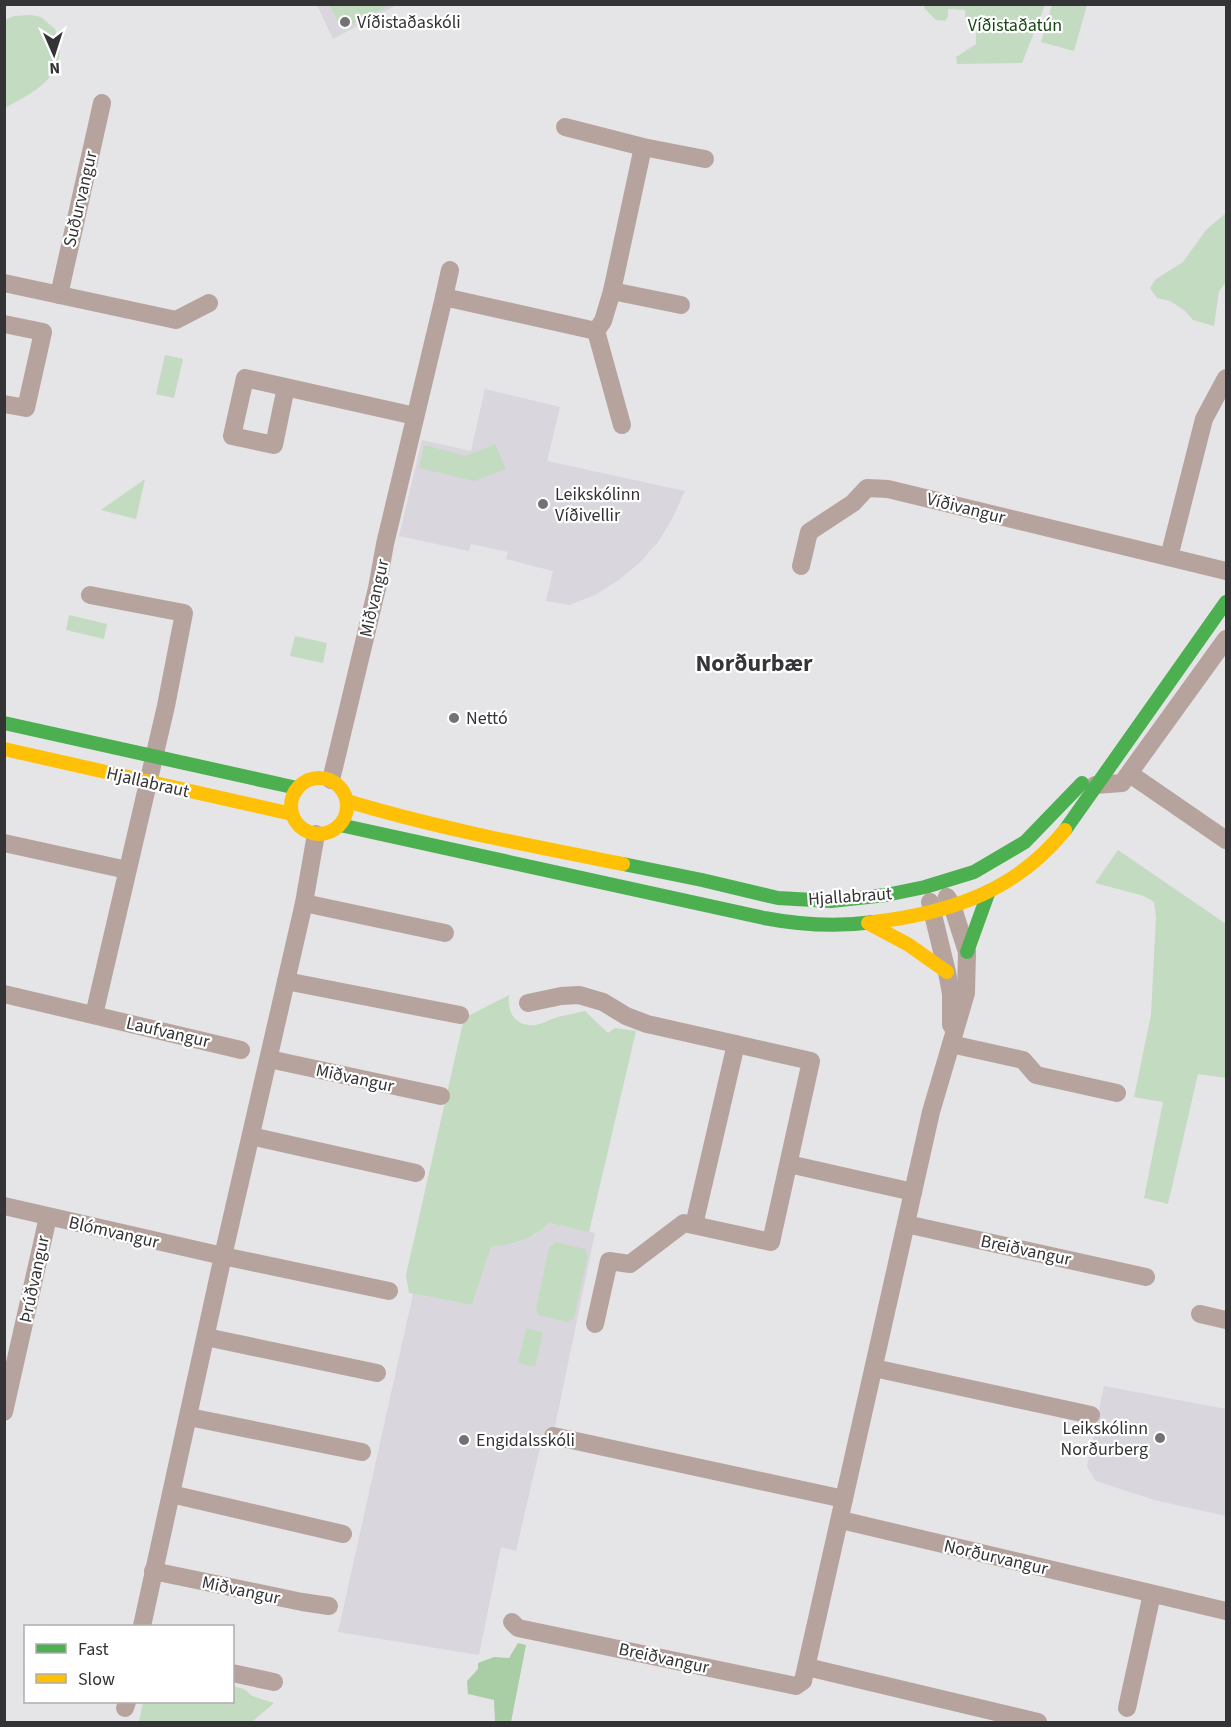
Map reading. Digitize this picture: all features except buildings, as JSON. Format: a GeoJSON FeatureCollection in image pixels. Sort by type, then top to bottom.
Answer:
{"type":"FeatureCollection","features":[{"type":"Feature","properties":{"kind":"main road","name":"Hjallabraut"},"geometry":{"type":"LineString","coordinates":[[340,825],[736,913],[787,922],[813,925],[868,923],[933,911],[989,891],[1021,873],[1047,850],[1074,818],[1223,598]]}},
{"type":"Feature","properties":{"kind":"main road","name":"Hjallabraut"},"geometry":{"type":"LineString","coordinates":[[347,801],[538,847],[702,880],[778,898],[842,900],[886,896],[974,872],[1025,842],[1076,792],[1223,598]]}},
{"type":"Feature","properties":{"kind":"main road","name":"Hjallabraut"},"geometry":{"type":"LineString","coordinates":[[4,723],[297,788]]}},
{"type":"Feature","properties":{"kind":"main road","name":"Hjallabraut"},"geometry":{"type":"LineString","coordinates":[[4,749],[292,814]]}},
{"type":"Feature","properties":{"kind":"main road"},"geometry":{"type":"LineString","coordinates":[[318,777],[331,780],[342,788],[347,801],[345,818],[340,825],[325,833],[316,834],[304,830],[292,814],[291,804],[297,788],[307,780],[318,777]]}},
{"type":"Feature","properties":{"kind":"main road"},"geometry":{"type":"LineString","coordinates":[[967,952],[989,891]]}},
{"type":"Feature","properties":{"kind":"main road"},"geometry":{"type":"LineString","coordinates":[[868,923],[907,943],[934,960],[947,972]]}},
{"type":"Feature","properties":{"kind":"street","name":"Suðurvangur"},"geometry":{"type":"LineString","coordinates":[[59,295],[102,103]]}},
{"type":"Feature","properties":{"kind":"street"},"geometry":{"type":"LineString","coordinates":[[565,128],[705,159]]}},
{"type":"Feature","properties":{"kind":"street"},"geometry":{"type":"LineString","coordinates":[[596,331],[603,321],[612,291],[643,147]]}},
{"type":"Feature","properties":{"kind":"street","name":"Miðvangur"},"geometry":{"type":"LineString","coordinates":[[331,780],[450,270]]}},
{"type":"Feature","properties":{"kind":"street"},"geometry":{"type":"LineString","coordinates":[[4,283],[176,320],[209,303]]}},
{"type":"Feature","properties":{"kind":"street"},"geometry":{"type":"LineString","coordinates":[[612,291],[681,304]]}},
{"type":"Feature","properties":{"kind":"street"},"geometry":{"type":"LineString","coordinates":[[444,297],[596,331]]}},
{"type":"Feature","properties":{"kind":"street"},"geometry":{"type":"LineString","coordinates":[[4,324],[43,332],[26,408],[4,404]]}},
{"type":"Feature","properties":{"kind":"street"},"geometry":{"type":"LineString","coordinates":[[596,331],[622,425]]}},
{"type":"Feature","properties":{"kind":"street"},"geometry":{"type":"LineString","coordinates":[[1169,557],[1204,419],[1227,378]]}},
{"type":"Feature","properties":{"kind":"street"},"geometry":{"type":"LineString","coordinates":[[286,387],[415,416]]}},
{"type":"Feature","properties":{"kind":"street","name":"Víðivangur"},"geometry":{"type":"LineString","coordinates":[[801,566],[809,532],[853,503],[867,488],[888,489],[1227,571]]}},
{"type":"Feature","properties":{"kind":"street","name":"Hjallabraut"},"geometry":{"type":"LineString","coordinates":[[90,595],[184,614],[154,756]]}},
{"type":"Feature","properties":{"kind":"street"},"geometry":{"type":"LineString","coordinates":[[1095,786],[1122,783],[1223,650]]}},
{"type":"Feature","properties":{"kind":"street"},"geometry":{"type":"LineString","coordinates":[[94,1015],[154,756]]}},
{"type":"Feature","properties":{"kind":"street"},"geometry":{"type":"LineString","coordinates":[[1130,774],[1227,840]]}},
{"type":"Feature","properties":{"kind":"street"},"geometry":{"type":"LineString","coordinates":[[142,1625],[223,1256],[304,903],[316,834]]}},
{"type":"Feature","properties":{"kind":"street"},"geometry":{"type":"LineString","coordinates":[[4,843],[127,870]]}},
{"type":"Feature","properties":{"kind":"street"},"geometry":{"type":"LineString","coordinates":[[933,885],[952,905],[967,952],[966,993],[931,1112],[807,1667],[1038,1722]]}},
{"type":"Feature","properties":{"kind":"street"},"geometry":{"type":"LineString","coordinates":[[933,885],[933,911],[951,994],[951,1044]]}},
{"type":"Feature","properties":{"kind":"street"},"geometry":{"type":"LineString","coordinates":[[304,903],[445,933]]}},
{"type":"Feature","properties":{"kind":"street"},"geometry":{"type":"LineString","coordinates":[[286,981],[460,1015]]}},
{"type":"Feature","properties":{"kind":"street","name":"Laufvangur"},"geometry":{"type":"LineString","coordinates":[[4,994],[242,1050]]}},
{"type":"Feature","properties":{"kind":"street"},"geometry":{"type":"LineString","coordinates":[[528,1003],[561,996],[579,995],[603,1002],[626,1016],[647,1024],[811,1061],[771,1242],[684,1223],[630,1264],[609,1261],[595,1323]]}},
{"type":"Feature","properties":{"kind":"street"},"geometry":{"type":"LineString","coordinates":[[694,1225],[736,1044]]}},
{"type":"Feature","properties":{"kind":"street"},"geometry":{"type":"LineString","coordinates":[[951,1044],[1023,1060],[1036,1075],[1117,1093]]}},
{"type":"Feature","properties":{"kind":"street","name":"Miðvangur"},"geometry":{"type":"LineString","coordinates":[[269,1059],[441,1096]]}},
{"type":"Feature","properties":{"kind":"street"},"geometry":{"type":"LineString","coordinates":[[251,1136],[416,1173]]}},
{"type":"Feature","properties":{"kind":"street"},"geometry":{"type":"LineString","coordinates":[[789,1164],[913,1192]]}},
{"type":"Feature","properties":{"kind":"street","name":"Blómvangur"},"geometry":{"type":"LineString","coordinates":[[4,1206],[223,1256]]}},
{"type":"Feature","properties":{"kind":"street","name":"Þrúðvangur"},"geometry":{"type":"LineString","coordinates":[[4,1412],[48,1217]]}},
{"type":"Feature","properties":{"kind":"street","name":"Breiðvangur"},"geometry":{"type":"LineString","coordinates":[[906,1224],[1146,1276]]}},
{"type":"Feature","properties":{"kind":"street"},"geometry":{"type":"LineString","coordinates":[[223,1256],[389,1291]]}},
{"type":"Feature","properties":{"kind":"street"},"geometry":{"type":"LineString","coordinates":[[1200,1314],[1227,1320]]}},
{"type":"Feature","properties":{"kind":"street"},"geometry":{"type":"LineString","coordinates":[[206,1337],[377,1373]]}},
{"type":"Feature","properties":{"kind":"street"},"geometry":{"type":"LineString","coordinates":[[874,1368],[1091,1415]]}},
{"type":"Feature","properties":{"kind":"street"},"geometry":{"type":"LineString","coordinates":[[189,1417],[362,1452]]}},
{"type":"Feature","properties":{"kind":"street"},"geometry":{"type":"LineString","coordinates":[[553,1436],[844,1499]]}},
{"type":"Feature","properties":{"kind":"street"},"geometry":{"type":"LineString","coordinates":[[171,1494],[343,1534]]}},
{"type":"Feature","properties":{"kind":"street","name":"Norðurvangur"},"geometry":{"type":"LineString","coordinates":[[841,1520],[1227,1611]]}},
{"type":"Feature","properties":{"kind":"street","name":"Miðvangur"},"geometry":{"type":"LineString","coordinates":[[153,1571],[329,1606]]}},
{"type":"Feature","properties":{"kind":"street"},"geometry":{"type":"LineString","coordinates":[[1127,1708],[1152,1594]]}},
{"type":"Feature","properties":{"kind":"street","name":"Breiðvangur"},"geometry":{"type":"LineString","coordinates":[[512,1622],[518,1628],[796,1686],[803,1681],[807,1667]]}},
{"type":"Feature","properties":{"kind":"street"},"geometry":{"type":"LineString","coordinates":[[234,1672],[274,1682]]}},
{"type":"Feature","properties":{"kind":"shaded area","name":"Víðistaðaskóli"},"geometry":{"type":"Polygon","coordinates":[[[317,5],[397,5],[333,39],[317,5]]]}},
{"type":"Feature","properties":{"kind":"shaded area","name":"Leikskólinn Víðivellir"},"geometry":{"type":"Polygon","coordinates":[[[485,389],[560,407],[547,461],[685,491],[659,541],[619,580],[595,595],[569,605],[546,601],[553,571],[506,559],[508,552],[471,544],[469,551],[399,536],[422,440],[471,451],[485,389]]]}},
{"type":"Feature","properties":{"kind":"shaded area","name":"Engidalsskóli"},"geometry":{"type":"Polygon","coordinates":[[[550,1223],[595,1233],[553,1436],[541,1443],[516,1551],[501,1547],[479,1655],[338,1632],[413,1294],[472,1305],[491,1247],[515,1243],[535,1235],[550,1223]]]}},
{"type":"Feature","properties":{"kind":"shaded area","name":"Leikskólinn Norðurberg"},"geometry":{"type":"Polygon","coordinates":[[[1104,1386],[1226,1409],[1226,1516],[1154,1500],[1096,1481],[1087,1467],[1104,1386]]]}},
{"type":"Feature","properties":{"kind":"green space","name":"Víðistaðatún"},"geometry":{"type":"Polygon","coordinates":[[[924,4],[1045,5],[1022,63],[957,64],[956,57],[976,44],[976,31],[970,28],[965,18],[965,10],[948,9],[945,21],[936,20],[925,9],[924,4]]]}},
{"type":"Feature","properties":{"kind":"green space"},"geometry":{"type":"Polygon","coordinates":[[[329,5],[391,5],[342,29],[329,5]]]}},
{"type":"Feature","properties":{"kind":"green space"},"geometry":{"type":"Polygon","coordinates":[[[1052,5],[1087,5],[1074,51],[1041,42],[1052,5]]]}},
{"type":"Feature","properties":{"kind":"green space"},"geometry":{"type":"Polygon","coordinates":[[[14,16],[41,17],[55,29],[59,57],[51,75],[45,82],[30,94],[5,108],[5,20],[14,16]]]}},
{"type":"Feature","properties":{"kind":"green space"},"geometry":{"type":"Polygon","coordinates":[[[1226,213],[1226,282],[1219,291],[1214,326],[1193,320],[1184,310],[1170,301],[1157,298],[1150,288],[1156,279],[1183,262],[1206,230],[1226,213]]]}},
{"type":"Feature","properties":{"kind":"green space"},"geometry":{"type":"Polygon","coordinates":[[[165,355],[183,359],[174,398],[156,394],[165,355]]]}},
{"type":"Feature","properties":{"kind":"green space"},"geometry":{"type":"Polygon","coordinates":[[[495,444],[506,469],[474,481],[419,468],[424,445],[466,456],[495,444]]]}},
{"type":"Feature","properties":{"kind":"green space"},"geometry":{"type":"Polygon","coordinates":[[[145,479],[136,519],[101,510],[145,479]]]}},
{"type":"Feature","properties":{"kind":"green space"},"geometry":{"type":"Polygon","coordinates":[[[69,615],[107,624],[104,639],[66,630],[69,615]]]}},
{"type":"Feature","properties":{"kind":"green space"},"geometry":{"type":"Polygon","coordinates":[[[295,636],[327,643],[323,663],[290,656],[295,636]]]}},
{"type":"Feature","properties":{"kind":"green space"},"geometry":{"type":"Polygon","coordinates":[[[1118,850],[1226,924],[1226,1078],[1198,1074],[1168,1204],[1144,1198],[1163,1102],[1134,1097],[1151,1015],[1156,917],[1154,902],[1144,896],[1095,883],[1118,850]]]}},
{"type":"Feature","properties":{"kind":"green space"},"geometry":{"type":"Polygon","coordinates":[[[509,995],[511,1012],[522,1024],[538,1024],[585,1011],[608,1033],[615,1028],[636,1031],[589,1232],[550,1223],[523,1240],[491,1247],[472,1305],[409,1293],[406,1275],[464,1018],[509,995]]]}},
{"type":"Feature","properties":{"kind":"green space"},"geometry":{"type":"Polygon","coordinates":[[[556,1242],[585,1249],[588,1255],[574,1318],[568,1322],[538,1315],[536,1310],[549,1247],[556,1242]]]}},
{"type":"Feature","properties":{"kind":"green space"},"geometry":{"type":"Polygon","coordinates":[[[526,1328],[543,1332],[535,1367],[518,1363],[526,1328]]]}},
{"type":"Feature","properties":{"kind":"green space"},"geometry":{"type":"Polygon","coordinates":[[[518,1643],[526,1645],[511,1722],[495,1722],[494,1700],[468,1694],[467,1681],[478,1669],[478,1663],[494,1657],[509,1658],[518,1643]]]}},
{"type":"Feature","properties":{"kind":"green space"},"geometry":{"type":"Polygon","coordinates":[[[234,1686],[244,1689],[252,1696],[274,1703],[252,1722],[139,1722],[143,1703],[234,1703],[234,1686]]]}},
{"type":"Feature","properties":{"kind":"traffic: fast"},"geometry":{"type":"LineString","coordinates":[[1065,830],[1226,602]]}},
{"type":"Feature","properties":{"kind":"traffic: fast"},"geometry":{"type":"LineString","coordinates":[[4,723],[297,788]]}},
{"type":"Feature","properties":{"kind":"traffic: fast"},"geometry":{"type":"LineString","coordinates":[[623,864],[778,898],[831,901],[886,895],[925,887],[974,872],[1025,842],[1082,783]]}},
{"type":"Feature","properties":{"kind":"traffic: fast"},"geometry":{"type":"LineString","coordinates":[[340,825],[764,918],[819,924],[874,922]]}},
{"type":"Feature","properties":{"kind":"traffic: fast"},"geometry":{"type":"LineString","coordinates":[[967,952],[989,891]]}},
{"type":"Feature","properties":{"kind":"traffic: slow"},"geometry":{"type":"LineString","coordinates":[[4,749],[292,814]]}},
{"type":"Feature","properties":{"kind":"traffic: slow"},"geometry":{"type":"LineString","coordinates":[[319,778],[330,780],[339,786],[345,795],[347,806],[345,817],[339,826],[330,832],[319,834],[308,832],[299,826],[293,817],[291,806],[293,795],[299,786],[308,780],[319,778]]}},
{"type":"Feature","properties":{"kind":"traffic: slow"},"geometry":{"type":"LineString","coordinates":[[347,801],[449,828],[623,864]]}},
{"type":"Feature","properties":{"kind":"traffic: slow"},"geometry":{"type":"LineString","coordinates":[[874,922],[902,918],[955,905],[1003,884],[1046,851],[1065,830]]}},
{"type":"Feature","properties":{"kind":"traffic: slow"},"geometry":{"type":"LineString","coordinates":[[868,923],[909,945],[947,972]]}},
{"type":"Feature","properties":{"kind":"place","name":"Víðistaðaskóli"},"geometry":{"type":"Point","coordinates":[345,22]}},
{"type":"Feature","properties":{"kind":"place","name":"Leikskólinn Víðivellir"},"geometry":{"type":"Point","coordinates":[543,504]}},
{"type":"Feature","properties":{"kind":"place","name":"Nettó"},"geometry":{"type":"Point","coordinates":[454,718]}},
{"type":"Feature","properties":{"kind":"place","name":"Leikskólinn Norðurberg"},"geometry":{"type":"Point","coordinates":[1160,1438]}},
{"type":"Feature","properties":{"kind":"place","name":"Engidalsskóli"},"geometry":{"type":"Point","coordinates":[464,1440]}},
{"type":"Feature","properties":{"kind":"district","name":"Norðurbær"},"geometry":{"type":"Point","coordinates":[754,663]}}]}
